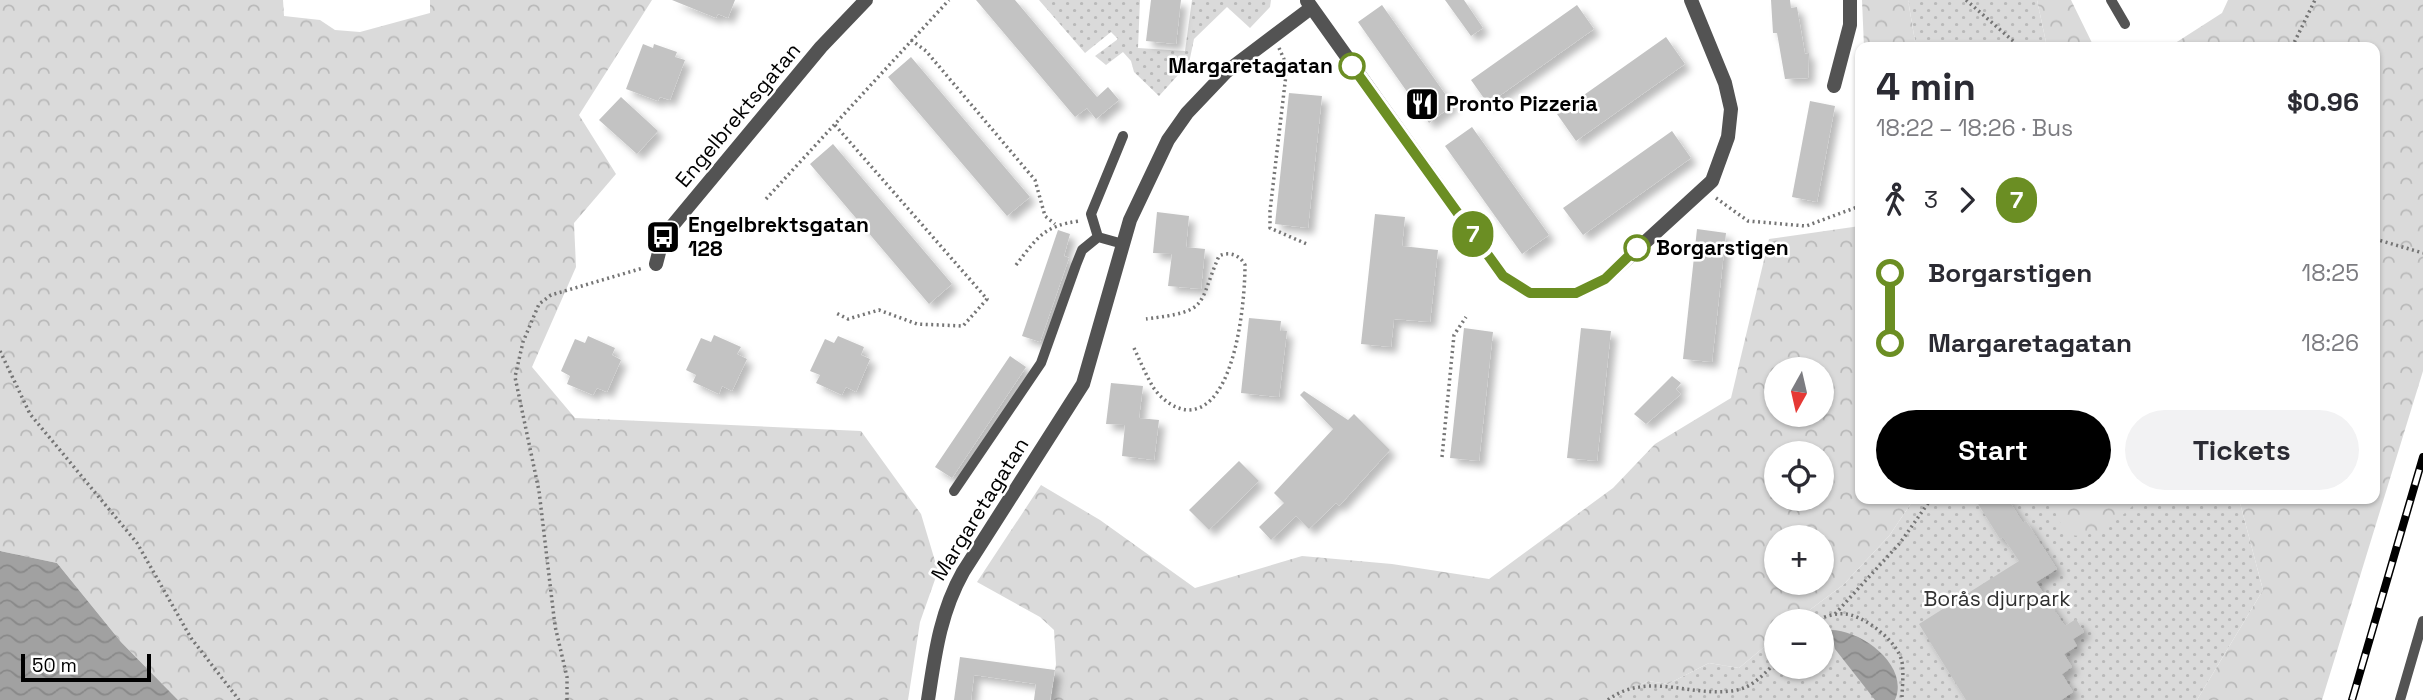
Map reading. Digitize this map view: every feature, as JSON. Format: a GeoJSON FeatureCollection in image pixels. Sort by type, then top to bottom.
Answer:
{"type":"FeatureCollection","features":[{"type":"Feature","properties":{"kind":"street","name":"Engelbrektsgatan"},"geometry":{"type":"LineString","coordinates":[[656,264],[663,237],[821,47],[866,0]]}},
{"type":"Feature","properties":{"kind":"street"},"geometry":{"type":"LineString","coordinates":[[1309,4],[1503,276],[1530,293],[1576,293],[1605,279],[1712,181],[1728,137],[1731,109],[1725,83],[1691,0]]}},
{"type":"Feature","properties":{"kind":"street"},"geometry":{"type":"LineString","coordinates":[[1834,86],[1850,25],[1850,0]]}},
{"type":"Feature","properties":{"kind":"street","name":"Margaretagatan"},"geometry":{"type":"LineString","coordinates":[[928,700],[939,626],[946,604],[963,572],[1083,384],[1123,244],[1147,178],[1187,113],[1226,72],[1309,4]]}},
{"type":"Feature","properties":{"kind":"lane"},"geometry":{"type":"LineString","coordinates":[[2111,0],[2125,24]]}},
{"type":"Feature","properties":{"kind":"lane"},"geometry":{"type":"LineString","coordinates":[[1098,237],[1091,214],[1123,136]]}},
{"type":"Feature","properties":{"kind":"lane"},"geometry":{"type":"LineString","coordinates":[[1098,237],[1123,244]]}},
{"type":"Feature","properties":{"kind":"lane"},"geometry":{"type":"LineString","coordinates":[[954,491],[1041,363],[1082,250],[1098,237]]}},
{"type":"Feature","properties":{"kind":"lane"},"geometry":{"type":"LineString","coordinates":[[2400,700],[2423,621]]}},
{"type":"Feature","properties":{"kind":"path"},"geometry":{"type":"LineString","coordinates":[[766,200],[949,0]]}},
{"type":"Feature","properties":{"kind":"path"},"geometry":{"type":"LineString","coordinates":[[1966,0],[2014,42]]}},
{"type":"Feature","properties":{"kind":"path"},"geometry":{"type":"LineString","coordinates":[[2294,42],[2315,0]]}},
{"type":"Feature","properties":{"kind":"path"},"geometry":{"type":"LineString","coordinates":[[1269,38],[1280,49],[1287,66],[1269,211],[1270,228],[1309,244]]}},
{"type":"Feature","properties":{"kind":"path"},"geometry":{"type":"LineString","coordinates":[[911,40],[926,51],[1035,180],[1045,216],[1055,224]]}},
{"type":"Feature","properties":{"kind":"path"},"geometry":{"type":"LineString","coordinates":[[835,125],[987,299],[963,326],[917,324],[879,310],[848,319],[836,313]]}},
{"type":"Feature","properties":{"kind":"path"},"geometry":{"type":"LineString","coordinates":[[1703,189],[1748,222],[1805,226],[1855,208]]}},
{"type":"Feature","properties":{"kind":"path"},"geometry":{"type":"LineString","coordinates":[[1016,265],[1035,240],[1055,224],[1091,220]]}},
{"type":"Feature","properties":{"kind":"path"},"geometry":{"type":"LineString","coordinates":[[2380,240],[2423,253]]}},
{"type":"Feature","properties":{"kind":"path"},"geometry":{"type":"LineString","coordinates":[[1134,348],[1161,397],[1185,410],[1197,409],[1208,403],[1220,391],[1233,355],[1245,265],[1241,258],[1225,253],[1219,256],[1210,285],[1200,304],[1166,316],[1146,318]]}},
{"type":"Feature","properties":{"kind":"path"},"geometry":{"type":"LineString","coordinates":[[567,700],[567,677],[555,626],[539,491],[514,377],[523,342],[539,304],[551,295],[656,264]]}},
{"type":"Feature","properties":{"kind":"path"},"geometry":{"type":"LineString","coordinates":[[1442,457],[1454,335],[1466,317]]}},
{"type":"Feature","properties":{"kind":"path"},"geometry":{"type":"LineString","coordinates":[[0,351],[30,414],[137,543],[191,638],[239,700]]}},
{"type":"Feature","properties":{"kind":"path"},"geometry":{"type":"LineString","coordinates":[[1835,614],[1900,543],[1927,504]]}},
{"type":"Feature","properties":{"kind":"path"},"geometry":{"type":"LineString","coordinates":[[1835,614],[1851,615],[1884,635],[1898,651],[1902,662],[1902,700]]}},
{"type":"Feature","properties":{"kind":"path"},"geometry":{"type":"LineString","coordinates":[[1608,700],[1639,685],[1712,691],[1739,690],[1764,675]]}},
{"type":"Feature","properties":{"kind":"green space"},"geometry":{"type":"Polygon","coordinates":[[[0,0],[283,0],[284,16],[320,20],[335,30],[360,32],[430,13],[430,0],[652,0],[579,115],[616,174],[574,223],[576,267],[532,367],[575,418],[861,431],[921,514],[938,571],[920,622],[908,700],[178,700],[121,642],[57,563],[0,551],[0,0]]]}},
{"type":"Feature","properties":{"kind":"green space"},"geometry":{"type":"Polygon","coordinates":[[[1039,0],[1140,0],[1138,48],[1185,51],[1192,0],[1271,0],[1270,7],[1250,28],[1227,7],[1194,39],[1189,63],[1159,96],[1134,72],[1131,61],[1123,52],[1106,65],[1095,56],[1118,39],[1111,32],[1085,53],[1039,0]]]}},
{"type":"Feature","properties":{"kind":"green space"},"geometry":{"type":"Polygon","coordinates":[[[1862,0],[1908,0],[1915,42],[1864,42],[1862,0]]]}},
{"type":"Feature","properties":{"kind":"green space"},"geometry":{"type":"Polygon","coordinates":[[[1908,0],[2037,0],[2046,42],[1915,42],[1908,0]]]}},
{"type":"Feature","properties":{"kind":"green space"},"geometry":{"type":"Polygon","coordinates":[[[2037,0],[2071,0],[2092,42],[2046,42],[2037,0]]]}},
{"type":"Feature","properties":{"kind":"green space"},"geometry":{"type":"Polygon","coordinates":[[[2228,0],[2423,0],[2423,371],[2322,700],[2197,700],[2263,590],[2240,504],[2380,504],[2380,42],[2177,42],[2222,13],[2228,0]]]}},
{"type":"Feature","properties":{"kind":"green space"},"geometry":{"type":"Polygon","coordinates":[[[1855,227],[1855,504],[1911,504],[1889,536],[1834,592],[1834,525],[1764,525],[1764,595],[1830,595],[1811,609],[1764,609],[1764,647],[1739,668],[1709,663],[1668,684],[1648,681],[1610,700],[1051,700],[1056,664],[1054,630],[1040,617],[977,582],[1041,485],[1100,520],[1195,588],[1302,556],[1392,564],[1489,579],[1613,488],[1655,444],[1731,398],[1769,239],[1855,227]]]}},
{"type":"Feature","properties":{"kind":"green space","name":"Borås djurpark"},"geometry":{"type":"Polygon","coordinates":[[[1911,504],[2240,504],[2263,590],[2197,700],[1610,700],[1648,681],[1668,684],[1709,663],[1739,668],[1764,647],[1764,679],[1834,679],[1834,609],[1811,609],[1830,595],[1834,595],[1834,592],[1889,536],[1911,504]]]}},
{"type":"Feature","properties":{"kind":"green space"},"geometry":{"type":"Polygon","coordinates":[[[2053,504],[2134,504],[2097,532],[2076,536],[2066,534],[2053,504]]]}},
{"type":"Feature","properties":{"kind":"water"},"geometry":{"type":"Polygon","coordinates":[[[0,551],[57,563],[121,642],[178,700],[0,700],[0,551]]]}},
{"type":"Feature","properties":{"kind":"water"},"geometry":{"type":"Polygon","coordinates":[[[1834,630],[1856,636],[1880,652],[1896,674],[1898,687],[1895,700],[1875,700],[1835,649],[1834,630]]]}},
{"type":"Feature","properties":{"kind":"building"},"geometry":{"type":"Polygon","coordinates":[[[672,0],[735,0],[728,18],[718,14],[716,18],[672,0]]]}},
{"type":"Feature","properties":{"kind":"building"},"geometry":{"type":"Polygon","coordinates":[[[976,0],[1015,0],[1097,97],[1108,87],[1119,100],[1096,119],[1087,108],[1075,117],[976,0]]]}},
{"type":"Feature","properties":{"kind":"building"},"geometry":{"type":"Polygon","coordinates":[[[1151,0],[1181,0],[1176,44],[1146,41],[1151,0]]]}},
{"type":"Feature","properties":{"kind":"building"},"geometry":{"type":"Polygon","coordinates":[[[1445,0],[1464,0],[1483,28],[1471,36],[1445,0]]]}},
{"type":"Feature","properties":{"kind":"building"},"geometry":{"type":"Polygon","coordinates":[[[1771,0],[1790,0],[1791,8],[1797,7],[1805,54],[1809,53],[1808,78],[1785,79],[1777,33],[1773,33],[1771,0]]]}},
{"type":"Feature","properties":{"kind":"building"},"geometry":{"type":"Polygon","coordinates":[[[1382,5],[1453,105],[1429,123],[1358,22],[1382,5]]]}},
{"type":"Feature","properties":{"kind":"building"},"geometry":{"type":"Polygon","coordinates":[[[1577,5],[1594,29],[1488,104],[1471,80],[1577,5]]]}},
{"type":"Feature","properties":{"kind":"building"},"geometry":{"type":"Polygon","coordinates":[[[1666,37],[1685,64],[1576,141],[1557,114],[1666,37]]]}},
{"type":"Feature","properties":{"kind":"building"},"geometry":{"type":"Polygon","coordinates":[[[643,44],[653,48],[654,44],[677,52],[675,57],[685,60],[670,100],[660,97],[658,101],[626,89],[643,44]]]}},
{"type":"Feature","properties":{"kind":"building"},"geometry":{"type":"Polygon","coordinates":[[[911,57],[1030,197],[1007,216],[888,77],[911,57]]]}},
{"type":"Feature","properties":{"kind":"building"},"geometry":{"type":"Polygon","coordinates":[[[1289,93],[1322,96],[1308,228],[1275,224],[1289,93]]]}},
{"type":"Feature","properties":{"kind":"building"},"geometry":{"type":"Polygon","coordinates":[[[621,97],[658,131],[637,154],[599,120],[621,97]]]}},
{"type":"Feature","properties":{"kind":"building"},"geometry":{"type":"Polygon","coordinates":[[[1810,101],[1835,106],[1817,202],[1792,197],[1810,101]]]}},
{"type":"Feature","properties":{"kind":"building"},"geometry":{"type":"Polygon","coordinates":[[[1472,127],[1549,235],[1522,254],[1445,146],[1472,127]]]}},
{"type":"Feature","properties":{"kind":"building"},"geometry":{"type":"Polygon","coordinates":[[[1672,131],[1691,158],[1583,235],[1563,208],[1672,131]]]}},
{"type":"Feature","properties":{"kind":"building"},"geometry":{"type":"Polygon","coordinates":[[[833,144],[952,284],[929,304],[810,164],[833,144]]]}},
{"type":"Feature","properties":{"kind":"building"},"geometry":{"type":"Polygon","coordinates":[[[1157,212],[1189,216],[1186,247],[1205,249],[1201,289],[1168,286],[1172,254],[1153,253],[1157,212]]]}},
{"type":"Feature","properties":{"kind":"building"},"geometry":{"type":"Polygon","coordinates":[[[1375,214],[1405,217],[1402,246],[1438,250],[1430,322],[1394,319],[1391,347],[1361,344],[1375,214]]]}},
{"type":"Feature","properties":{"kind":"building"},"geometry":{"type":"Polygon","coordinates":[[[1697,229],[1726,233],[1712,362],[1683,359],[1697,229]]]}},
{"type":"Feature","properties":{"kind":"building"},"geometry":{"type":"Polygon","coordinates":[[[1058,230],[1070,234],[1064,256],[1069,258],[1040,342],[1022,336],[1058,230]]]}},
{"type":"Feature","properties":{"kind":"building"},"geometry":{"type":"Polygon","coordinates":[[[1249,318],[1281,321],[1280,331],[1287,331],[1279,397],[1241,393],[1249,318]]]}},
{"type":"Feature","properties":{"kind":"building"},"geometry":{"type":"Polygon","coordinates":[[[1464,328],[1493,332],[1479,461],[1450,458],[1464,328]]]}},
{"type":"Feature","properties":{"kind":"building"},"geometry":{"type":"Polygon","coordinates":[[[1581,328],[1611,331],[1597,461],[1567,458],[1581,328]]]}},
{"type":"Feature","properties":{"kind":"building"},"geometry":{"type":"Polygon","coordinates":[[[714,335],[741,347],[737,354],[747,359],[732,391],[722,386],[719,394],[693,382],[696,375],[686,370],[701,338],[711,342],[714,335]]]}},
{"type":"Feature","properties":{"kind":"building"},"geometry":{"type":"Polygon","coordinates":[[[588,336],[615,348],[612,355],[621,360],[607,392],[597,388],[593,395],[567,384],[570,376],[561,371],[575,339],[585,343],[588,336]]]}},
{"type":"Feature","properties":{"kind":"building"},"geometry":{"type":"Polygon","coordinates":[[[838,336],[864,347],[861,355],[870,359],[856,392],[846,387],[842,395],[816,383],[820,375],[810,371],[825,339],[834,343],[838,336]]]}},
{"type":"Feature","properties":{"kind":"building"},"geometry":{"type":"Polygon","coordinates":[[[1010,356],[1026,367],[952,478],[935,467],[1010,356]]]}},
{"type":"Feature","properties":{"kind":"building"},"geometry":{"type":"Polygon","coordinates":[[[1672,376],[1681,383],[1676,389],[1681,394],[1646,424],[1634,414],[1672,376]]]}},
{"type":"Feature","properties":{"kind":"building"},"geometry":{"type":"Polygon","coordinates":[[[1111,383],[1143,386],[1139,418],[1159,420],[1154,460],[1122,456],[1125,425],[1106,424],[1111,383]]]}},
{"type":"Feature","properties":{"kind":"building"},"geometry":{"type":"Polygon","coordinates":[[[1304,391],[1348,420],[1354,414],[1390,450],[1339,506],[1336,503],[1309,529],[1296,516],[1271,540],[1259,527],[1284,503],[1274,493],[1333,429],[1300,395],[1304,391]]]}},
{"type":"Feature","properties":{"kind":"building"},"geometry":{"type":"Polygon","coordinates":[[[1239,461],[1259,481],[1209,530],[1189,510],[1239,461]]]}},
{"type":"Feature","properties":{"kind":"building"},"geometry":{"type":"Polygon","coordinates":[[[1978,504],[2011,504],[2023,523],[2026,521],[2057,569],[2036,582],[2065,626],[2076,619],[2084,632],[2073,639],[2077,646],[2064,654],[2072,667],[2062,674],[2073,692],[2061,700],[1966,700],[1919,624],[2019,561],[2003,537],[2000,539],[1978,504]]]}},
{"type":"Feature","properties":{"kind":"building"},"geometry":{"type":"Polygon","coordinates":[[[960,657],[1055,670],[1050,700],[1034,700],[1036,684],[974,675],[971,700],[954,700],[960,657]]]}},
{"type":"Feature","properties":{"kind":"railway"},"geometry":{"type":"LineString","coordinates":[[2352,700],[2423,457]]}},
{"type":"Feature","properties":{"kind":"bus line","name":"7"},"geometry":{"type":"LineString","coordinates":[[1352,66],[1503,276],[1530,293],[1576,293],[1605,279],[1637,248]]}},
{"type":"Feature","properties":{"kind":"place","name":"Margaretagatan"},"geometry":{"type":"Point","coordinates":[1352,66]}},
{"type":"Feature","properties":{"kind":"place","name":"Pronto Pizzeria"},"geometry":{"type":"Point","coordinates":[1422,104]}},
{"type":"Feature","properties":{"kind":"place","name":"Engelbrektsgatan 128"},"geometry":{"type":"Point","coordinates":[663,237]}},
{"type":"Feature","properties":{"kind":"place","name":"Borgarstigen"},"geometry":{"type":"Point","coordinates":[1637,248]}}]}
